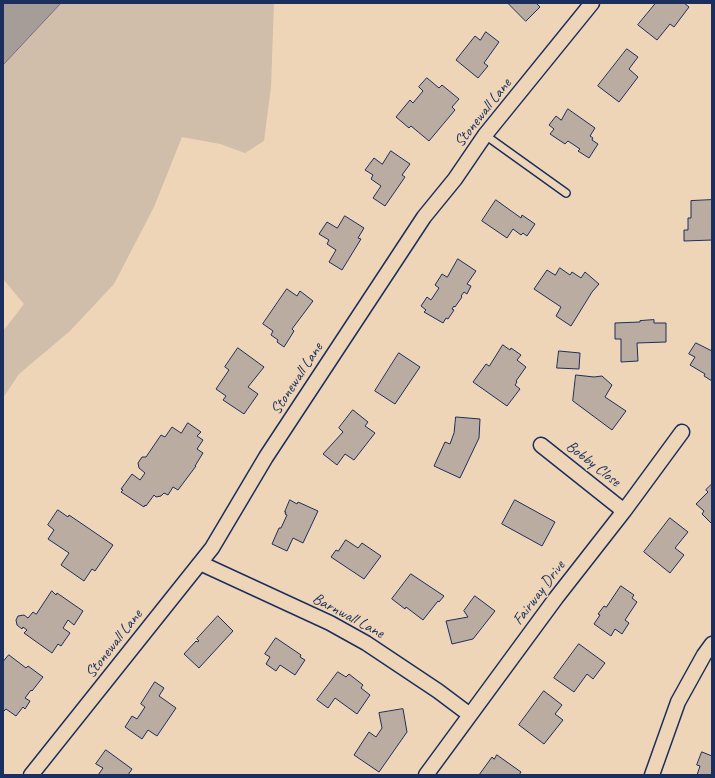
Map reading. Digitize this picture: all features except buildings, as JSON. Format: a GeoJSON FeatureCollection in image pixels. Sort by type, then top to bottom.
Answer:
{"type":"FeatureCollection","features":[{"type":"Feature","properties":{"kind":"street","name":"Stonewall Lane"},"geometry":{"type":"LineString","coordinates":[[31,775],[212,548],[266,457],[419,224],[455,179],[485,135],[592,3]]}},
{"type":"Feature","properties":{"kind":"street","name":"Fairway Drive"},"geometry":{"type":"LineString","coordinates":[[426,775],[556,598],[682,432]]}},
{"type":"Feature","properties":{"kind":"street","name":"Bobby Close"},"geometry":{"type":"LineString","coordinates":[[541,445],[624,510]]}},
{"type":"Feature","properties":{"kind":"street","name":"Barnwall Lane"},"geometry":{"type":"LineString","coordinates":[[200,563],[330,623],[360,640],[438,691],[470,715]]}},
{"type":"Feature","properties":{"kind":"street"},"geometry":{"type":"LineString","coordinates":[[652,775],[678,702],[704,655],[712,644]]}},
{"type":"Feature","properties":{"kind":"lane"},"geometry":{"type":"LineString","coordinates":[[485,135],[566,192]]}},
{"type":"Feature","properties":{"kind":"shaded area"},"geometry":{"type":"Polygon","coordinates":[[[3,3],[61,3],[3,65],[3,3]]]}},
{"type":"Feature","properties":{"kind":"shaded area"},"geometry":{"type":"Polygon","coordinates":[[[61,3],[274,3],[271,87],[264,141],[245,153],[220,144],[182,137],[154,207],[114,284],[70,331],[19,374],[3,398],[3,331],[24,304],[3,279],[3,65],[61,3]]]}}]}
